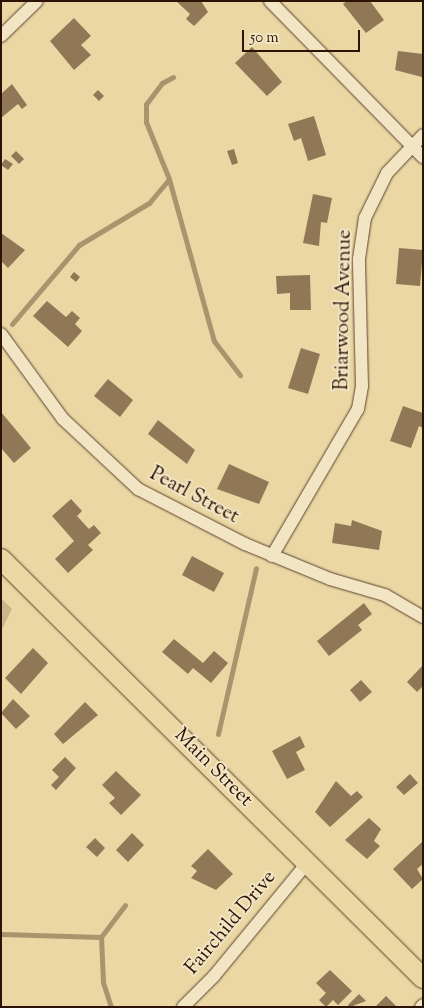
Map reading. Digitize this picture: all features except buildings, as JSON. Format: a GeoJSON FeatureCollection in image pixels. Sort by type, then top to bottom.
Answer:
{"type":"FeatureCollection","features":[{"type":"Feature","properties":{"kind":"main road","name":"Main Street"},"geometry":{"type":"LineString","coordinates":[[1,560],[423,978]]}},
{"type":"Feature","properties":{"kind":"street"},"geometry":{"type":"LineString","coordinates":[[1,36],[37,1]]}},
{"type":"Feature","properties":{"kind":"street"},"geometry":{"type":"LineString","coordinates":[[270,1],[423,157]]}},
{"type":"Feature","properties":{"kind":"street","name":"Briarwood Avenue"},"geometry":{"type":"LineString","coordinates":[[272,556],[358,409],[362,386],[360,259],[365,218],[376,188],[411,145],[423,135]]}},
{"type":"Feature","properties":{"kind":"street","name":"Pearl Street"},"geometry":{"type":"LineString","coordinates":[[1,334],[50,405],[120,474],[176,512],[272,556],[385,595],[423,617]]}},
{"type":"Feature","properties":{"kind":"street","name":"Fairchild Drive"},"geometry":{"type":"LineString","coordinates":[[183,1007],[214,976],[308,862]]}},
{"type":"Feature","properties":{"kind":"shaded area"},"geometry":{"type":"Polygon","coordinates":[[[1,598],[12,609],[1,631],[1,598]]]}},
{"type":"Feature","properties":{"kind":"waterway"},"geometry":{"type":"LineString","coordinates":[[173,77],[162,83],[146,104],[146,122],[169,179],[214,341],[240,375]]}},
{"type":"Feature","properties":{"kind":"waterway"},"geometry":{"type":"LineString","coordinates":[[12,324],[79,245],[149,203],[169,179]]}},
{"type":"Feature","properties":{"kind":"waterway"},"geometry":{"type":"LineString","coordinates":[[218,734],[256,568]]}},
{"type":"Feature","properties":{"kind":"waterway"},"geometry":{"type":"LineString","coordinates":[[111,1007],[103,982],[101,937],[125,905]]}},
{"type":"Feature","properties":{"kind":"waterway"},"geometry":{"type":"LineString","coordinates":[[1,934],[101,937]]}}]}
